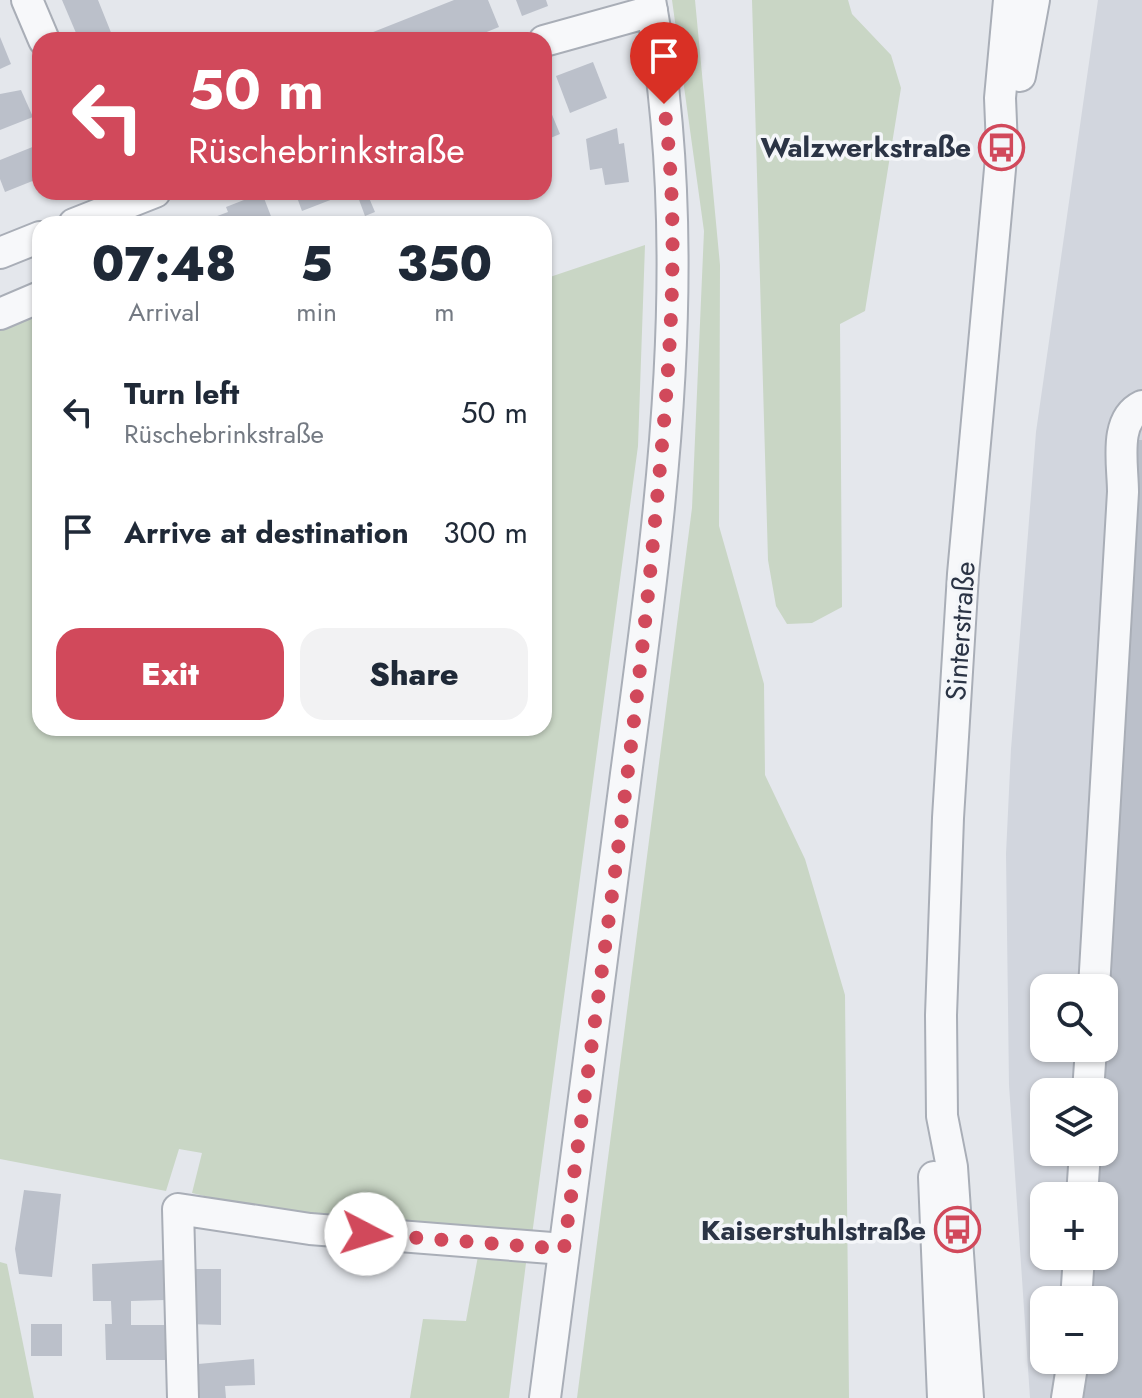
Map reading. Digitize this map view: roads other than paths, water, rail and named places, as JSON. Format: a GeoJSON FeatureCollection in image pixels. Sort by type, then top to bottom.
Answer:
{"type":"FeatureCollection","features":[{"type":"Feature","properties":{"kind":"street"},"geometry":{"type":"LineString","coordinates":[[27,0],[41,32]]}},
{"type":"Feature","properties":{"kind":"street","name":"Sinterstraße"},"geometry":{"type":"LineString","coordinates":[[968,1398],[952,1167],[942,1116],[941,1015],[956,696],[1002,147],[1000,98],[1009,0]]}},
{"type":"Feature","properties":{"kind":"street","name":"Sinterstraße"},"geometry":{"type":"LineString","coordinates":[[1002,147],[1016,100],[1034,0]]}},
{"type":"Feature","properties":{"kind":"street"},"geometry":{"type":"LineString","coordinates":[[545,1398],[645,634],[673,326],[668,135],[651,5],[552,38]]}},
{"type":"Feature","properties":{"kind":"street"},"geometry":{"type":"LineString","coordinates":[[86,216],[110,200]]}},
{"type":"Feature","properties":{"kind":"street"},"geometry":{"type":"LineString","coordinates":[[0,253],[32,240]]}},
{"type":"Feature","properties":{"kind":"street"},"geometry":{"type":"LineString","coordinates":[[0,314],[32,300]]}},
{"type":"Feature","properties":{"kind":"street"},"geometry":{"type":"LineString","coordinates":[[1095,974],[1123,492],[1123,431],[1131,413],[1142,406]]}},
{"type":"Feature","properties":{"kind":"street","name":"Sinterstraße"},"geometry":{"type":"LineString","coordinates":[[942,1116],[935,1138],[934,1194],[943,1398]]}},
{"type":"Feature","properties":{"kind":"street"},"geometry":{"type":"LineString","coordinates":[[183,1398],[178,1209],[310,1229],[564,1249]]}},
{"type":"Feature","properties":{"kind":"street"},"geometry":{"type":"LineString","coordinates":[[1067,1398],[1071,1374]]}},
{"type":"Feature","properties":{"kind":"place","name":"Walzwerkstraße"},"geometry":{"type":"Point","coordinates":[1002,147]}},
{"type":"Feature","properties":{"kind":"place","name":"Kaiserstuhlstraße"},"geometry":{"type":"Point","coordinates":[957,1230]}}]}
